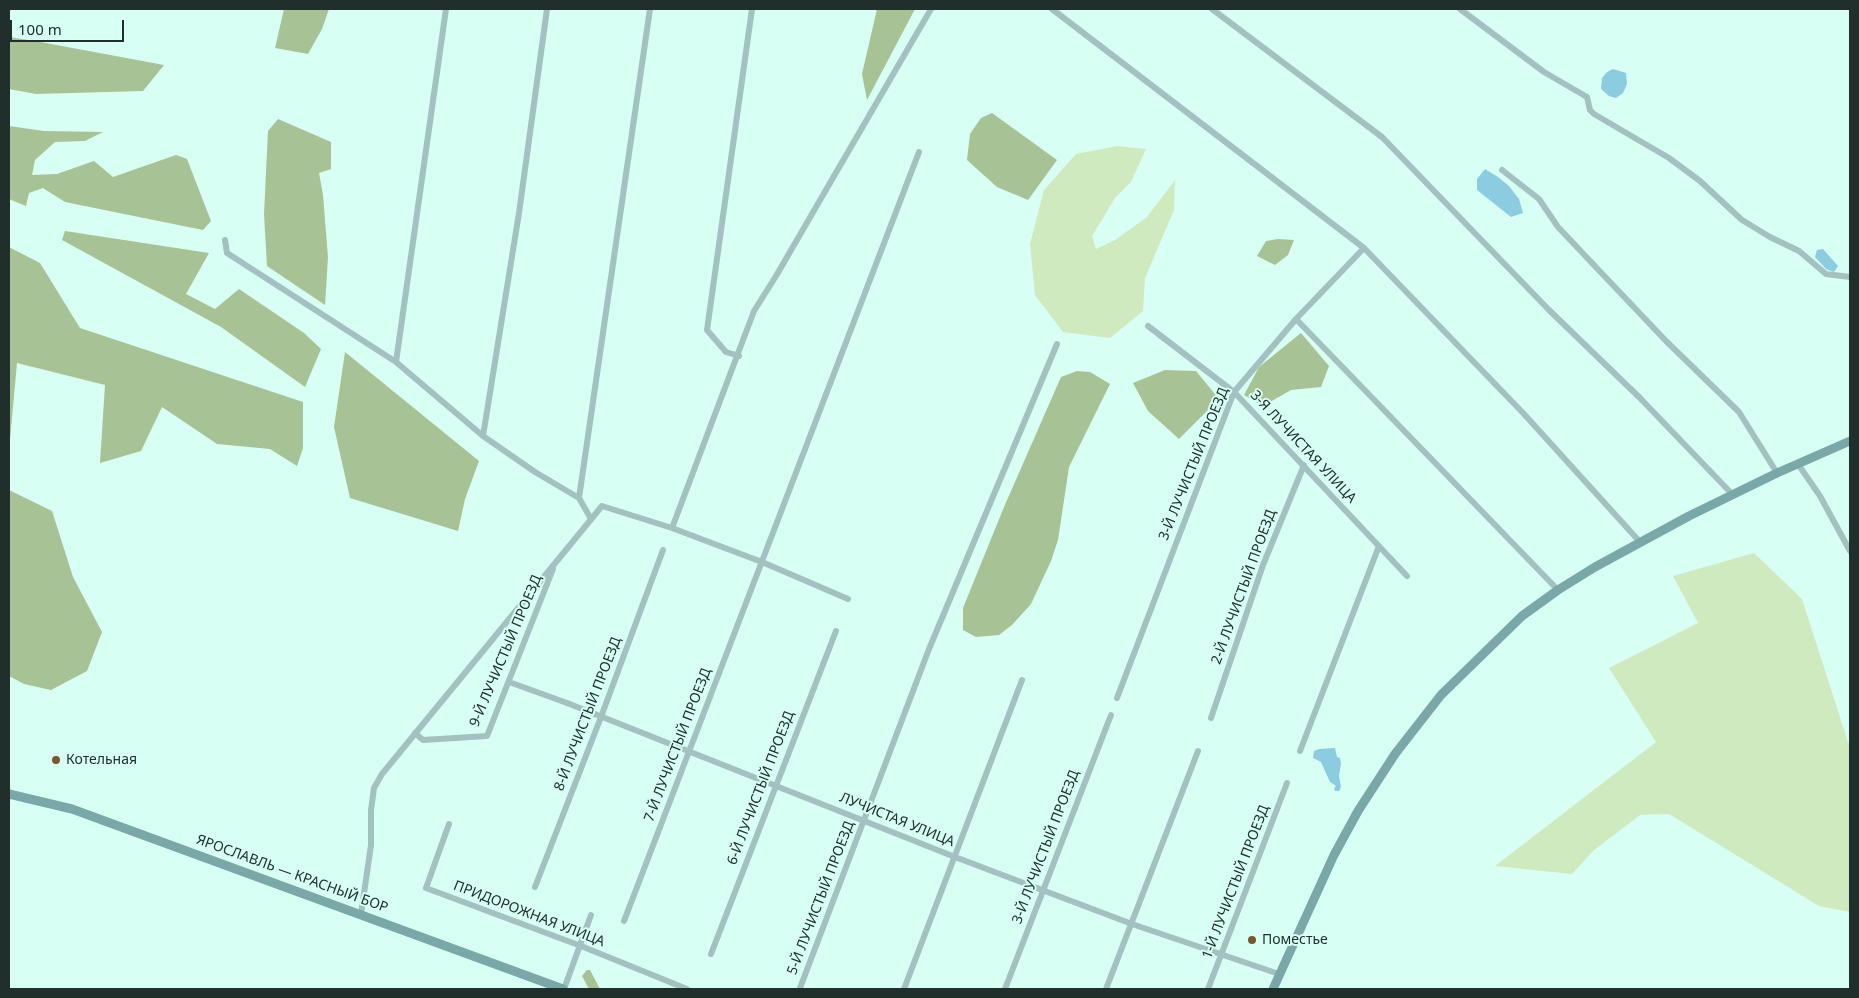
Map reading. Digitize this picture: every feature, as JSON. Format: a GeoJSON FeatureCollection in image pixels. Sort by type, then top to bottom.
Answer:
{"type":"FeatureCollection","features":[{"type":"Feature","properties":{"kind":"street"},"geometry":{"type":"LineString","coordinates":[[396,362],[446,9]]}},
{"type":"Feature","properties":{"kind":"street"},"geometry":{"type":"LineString","coordinates":[[484,436],[519,213],[547,9]]}},
{"type":"Feature","properties":{"kind":"street"},"geometry":{"type":"LineString","coordinates":[[579,498],[650,9]]}},
{"type":"Feature","properties":{"kind":"street"},"geometry":{"type":"LineString","coordinates":[[739,356],[726,352],[707,330],[752,9]]}},
{"type":"Feature","properties":{"kind":"street"},"geometry":{"type":"LineString","coordinates":[[672,528],[739,356],[754,311],[930,9]]}},
{"type":"Feature","properties":{"kind":"street"},"geometry":{"type":"LineString","coordinates":[[1052,9],[1364,248],[1524,414],[1640,542]]}},
{"type":"Feature","properties":{"kind":"street"},"geometry":{"type":"LineString","coordinates":[[1212,9],[1382,137],[1549,310],[1640,398],[1732,494]]}},
{"type":"Feature","properties":{"kind":"street"},"geometry":{"type":"LineString","coordinates":[[1460,9],[1544,72],[1587,97],[1590,110],[1594,114],[1669,158],[1700,181],[1742,220],[1770,237],[1799,251],[1826,274],[1850,277]]}},
{"type":"Feature","properties":{"kind":"street","name":"7-Й ЛУЧИСТЫЙ ПРОЕЗД"},"geometry":{"type":"LineString","coordinates":[[624,921],[919,152]]}},
{"type":"Feature","properties":{"kind":"street"},"geometry":{"type":"LineString","coordinates":[[1502,170],[1539,199],[1558,227],[1666,341],[1739,412],[1777,473]]}},
{"type":"Feature","properties":{"kind":"street"},"geometry":{"type":"LineString","coordinates":[[225,240],[227,253],[396,362],[484,436],[535,472],[579,498],[591,519]]}},
{"type":"Feature","properties":{"kind":"street","name":"3-Й ЛУЧИСТЫЙ ПРОЕЗД"},"geometry":{"type":"LineString","coordinates":[[1117,698],[1234,392],[1296,319],[1364,248]]}},
{"type":"Feature","properties":{"kind":"street"},"geometry":{"type":"LineString","coordinates":[[1296,319],[1558,590]]}},
{"type":"Feature","properties":{"kind":"street","name":"3-Я ЛУЧИСТАЯ УЛИЦА"},"geometry":{"type":"LineString","coordinates":[[1148,326],[1234,392],[1407,576]]}},
{"type":"Feature","properties":{"kind":"street","name":"5-Й ЛУЧИСТЫЙ ПРОЕЗД"},"geometry":{"type":"LineString","coordinates":[[800,988],[929,649],[1057,344]]}},
{"type":"Feature","properties":{"kind":"street"},"geometry":{"type":"LineString","coordinates":[[1273,989],[1334,855],[1358,810],[1395,754],[1441,695],[1522,616],[1558,590],[1640,542],[1732,494],[1850,441]]}},
{"type":"Feature","properties":{"kind":"street"},"geometry":{"type":"LineString","coordinates":[[1798,464],[1820,496],[1850,551]]}},
{"type":"Feature","properties":{"kind":"street","name":"2-Й ЛУЧИСТЫЙ ПРОЕЗД"},"geometry":{"type":"LineString","coordinates":[[1211,718],[1262,565],[1304,465]]}},
{"type":"Feature","properties":{"kind":"street"},"geometry":{"type":"LineString","coordinates":[[361,914],[371,845],[371,810],[374,788],[382,774],[602,506],[672,528],[762,562],[848,599]]}},
{"type":"Feature","properties":{"kind":"street"},"geometry":{"type":"LineString","coordinates":[[1300,751],[1379,546]]}},
{"type":"Feature","properties":{"kind":"street","name":"8-Й ЛУЧИСТЫЙ ПРОЕЗД"},"geometry":{"type":"LineString","coordinates":[[535,887],[662,550]]}},
{"type":"Feature","properties":{"kind":"street","name":"9-Й ЛУЧИСТЫЙ ПРОЕЗД"},"geometry":{"type":"LineString","coordinates":[[415,733],[424,740],[488,736],[556,564]]}},
{"type":"Feature","properties":{"kind":"street","name":"6-Й ЛУЧИСТЫЙ ПРОЕЗД"},"geometry":{"type":"LineString","coordinates":[[711,954],[836,630]]}},
{"type":"Feature","properties":{"kind":"street"},"geometry":{"type":"LineString","coordinates":[[904,989],[1022,680]]}},
{"type":"Feature","properties":{"kind":"street","name":"ЛУЧИСТАЯ УЛИЦА"},"geometry":{"type":"LineString","coordinates":[[509,682],[601,716],[1132,924],[1279,974]]}},
{"type":"Feature","properties":{"kind":"street","name":"3-Й ЛУЧИСТЫЙ ПРОЕЗД"},"geometry":{"type":"LineString","coordinates":[[1005,989],[1111,715]]}},
{"type":"Feature","properties":{"kind":"street"},"geometry":{"type":"LineString","coordinates":[[1106,989],[1198,751]]}},
{"type":"Feature","properties":{"kind":"street","name":"1-Й ЛУЧИСТЫЙ ПРОЕЗД"},"geometry":{"type":"LineString","coordinates":[[1208,989],[1287,783]]}},
{"type":"Feature","properties":{"kind":"street","name":"ЯРОСЛАВЛЬ — КРАСНЫЙ БОР"},"geometry":{"type":"LineString","coordinates":[[9,794],[72,809],[564,989]]}},
{"type":"Feature","properties":{"kind":"street","name":"ПРИДОРОЖНАЯ УЛИЦА"},"geometry":{"type":"LineString","coordinates":[[449,824],[426,888],[581,946],[687,989]]}},
{"type":"Feature","properties":{"kind":"street"},"geometry":{"type":"LineString","coordinates":[[564,989],[591,915]]}},
{"type":"Feature","properties":{"kind":"green space"},"geometry":{"type":"Polygon","coordinates":[[[284,9],[329,9],[322,29],[308,54],[275,48],[284,9]]]}},
{"type":"Feature","properties":{"kind":"green space"},"geometry":{"type":"Polygon","coordinates":[[[877,9],[915,9],[867,100],[862,74],[877,9]]]}},
{"type":"Feature","properties":{"kind":"green space"},"geometry":{"type":"Polygon","coordinates":[[[9,37],[164,65],[143,91],[36,94],[9,89],[9,37]]]}},
{"type":"Feature","properties":{"kind":"green space"},"geometry":{"type":"Polygon","coordinates":[[[992,113],[1057,160],[1028,200],[997,187],[967,160],[970,134],[981,118],[992,113]]]}},
{"type":"Feature","properties":{"kind":"green space"},"geometry":{"type":"Polygon","coordinates":[[[278,119],[331,142],[331,169],[319,173],[323,195],[328,257],[325,305],[267,266],[264,214],[268,131],[278,119]]]}},
{"type":"Feature","properties":{"kind":"green space"},"geometry":{"type":"Polygon","coordinates":[[[9,126],[44,131],[103,132],[85,141],[55,142],[35,160],[32,175],[57,174],[94,161],[113,177],[176,155],[187,159],[211,221],[203,230],[65,202],[43,188],[29,193],[26,206],[9,199],[9,126]]]}},
{"type":"Feature","properties":{"kind":"green space"},"geometry":{"type":"Polygon","coordinates":[[[1117,146],[1146,149],[1131,182],[1115,198],[1092,236],[1096,249],[1115,240],[1147,217],[1175,180],[1174,210],[1145,278],[1143,311],[1110,338],[1063,332],[1035,295],[1030,244],[1044,190],[1076,154],[1117,146]]]}},
{"type":"Feature","properties":{"kind":"green space"},"geometry":{"type":"Polygon","coordinates":[[[65,231],[209,253],[186,294],[215,309],[239,289],[304,333],[321,349],[305,387],[221,327],[62,240],[65,231]]]}},
{"type":"Feature","properties":{"kind":"green space"},"geometry":{"type":"Polygon","coordinates":[[[1278,239],[1294,240],[1288,255],[1275,265],[1257,256],[1266,241],[1278,239]]]}},
{"type":"Feature","properties":{"kind":"green space"},"geometry":{"type":"Polygon","coordinates":[[[9,247],[40,263],[80,328],[303,402],[303,448],[297,466],[270,449],[217,444],[162,407],[141,451],[100,463],[105,385],[17,363],[9,451],[9,247]]]}},
{"type":"Feature","properties":{"kind":"green space"},"geometry":{"type":"Polygon","coordinates":[[[1301,333],[1329,366],[1321,387],[1291,390],[1263,406],[1244,395],[1259,367],[1301,333]]]}},
{"type":"Feature","properties":{"kind":"green space"},"geometry":{"type":"Polygon","coordinates":[[[345,352],[479,461],[465,499],[458,531],[350,498],[334,427],[345,352]]]}},
{"type":"Feature","properties":{"kind":"green space"},"geometry":{"type":"Polygon","coordinates":[[[1165,370],[1196,371],[1219,399],[1179,439],[1148,411],[1133,383],[1165,370]]]}},
{"type":"Feature","properties":{"kind":"green space"},"geometry":{"type":"Polygon","coordinates":[[[1077,371],[1090,372],[1110,384],[1069,467],[1058,540],[1051,561],[1031,604],[1012,625],[999,635],[976,637],[963,630],[963,608],[1004,507],[1061,377],[1077,371]]]}},
{"type":"Feature","properties":{"kind":"green space"},"geometry":{"type":"Polygon","coordinates":[[[9,490],[52,511],[73,577],[102,632],[87,671],[51,690],[24,684],[9,676],[9,490]]]}},
{"type":"Feature","properties":{"kind":"green space"},"geometry":{"type":"Polygon","coordinates":[[[1754,553],[1802,599],[1850,745],[1850,912],[1819,906],[1669,814],[1640,815],[1593,851],[1572,874],[1495,866],[1656,742],[1609,668],[1698,623],[1673,576],[1754,553]]]}},
{"type":"Feature","properties":{"kind":"green space"},"geometry":{"type":"Polygon","coordinates":[[[587,970],[590,970],[600,989],[589,989],[582,976],[587,970]]]}},
{"type":"Feature","properties":{"kind":"water"},"geometry":{"type":"Polygon","coordinates":[[[1613,69],[1626,73],[1627,84],[1623,93],[1616,98],[1609,96],[1601,89],[1602,78],[1613,69]]]}},
{"type":"Feature","properties":{"kind":"water"},"geometry":{"type":"Polygon","coordinates":[[[1485,169],[1509,186],[1519,199],[1523,213],[1511,217],[1477,190],[1477,179],[1485,169]]]}},
{"type":"Feature","properties":{"kind":"water"},"geometry":{"type":"Polygon","coordinates":[[[1823,249],[1838,266],[1834,272],[1826,269],[1815,257],[1817,250],[1823,249]]]}},
{"type":"Feature","properties":{"kind":"water"},"geometry":{"type":"Polygon","coordinates":[[[1335,748],[1341,763],[1339,776],[1341,787],[1339,791],[1335,791],[1334,788],[1336,786],[1330,782],[1321,762],[1313,758],[1314,751],[1335,748]]]}},
{"type":"Feature","properties":{"kind":"place","name":"Котельная"},"geometry":{"type":"Point","coordinates":[56,760]}},
{"type":"Feature","properties":{"kind":"place","name":"Поместье"},"geometry":{"type":"Point","coordinates":[1252,940]}}]}
